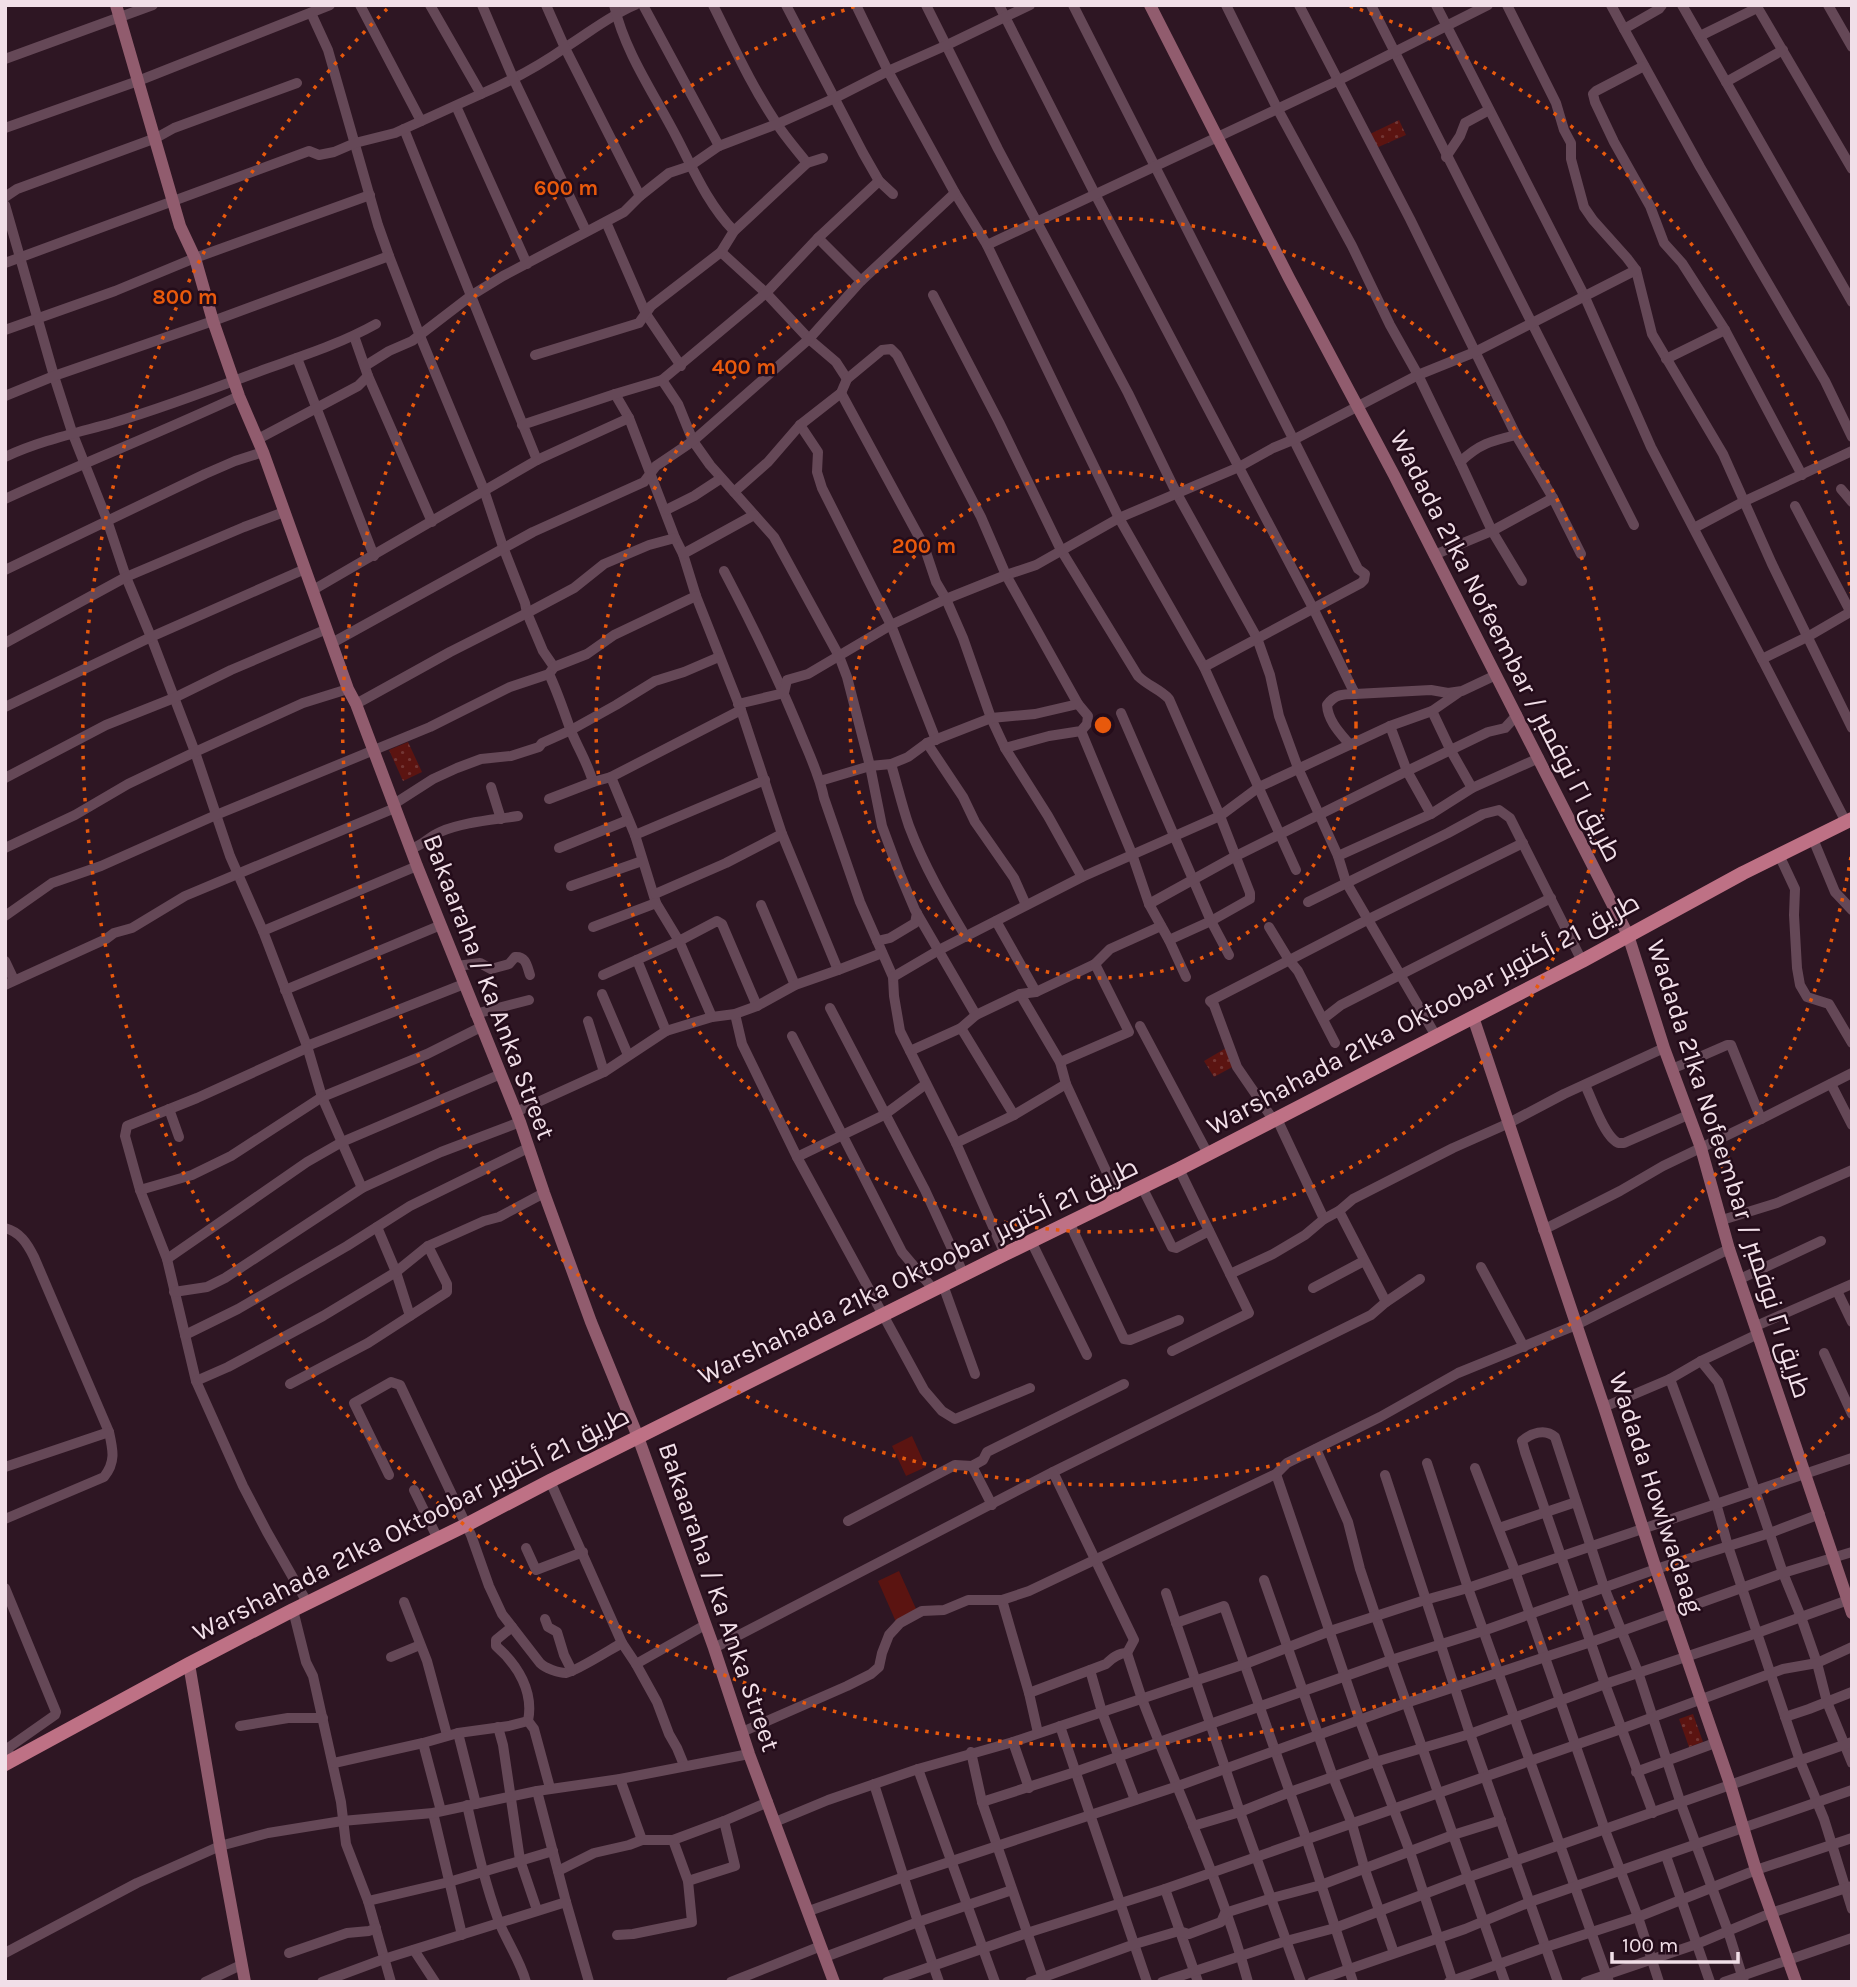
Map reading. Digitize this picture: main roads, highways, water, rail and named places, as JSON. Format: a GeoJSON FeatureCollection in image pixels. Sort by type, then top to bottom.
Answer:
{"type":"FeatureCollection","features":[{"type":"Feature","properties":{"kind":"main road","name":"Warshahada 21ka Oktoobar طريق 21 أكتوبر"},"geometry":{"type":"LineString","coordinates":[[8,1763],[293,1610],[1179,1169],[1849,821]]}}]}
